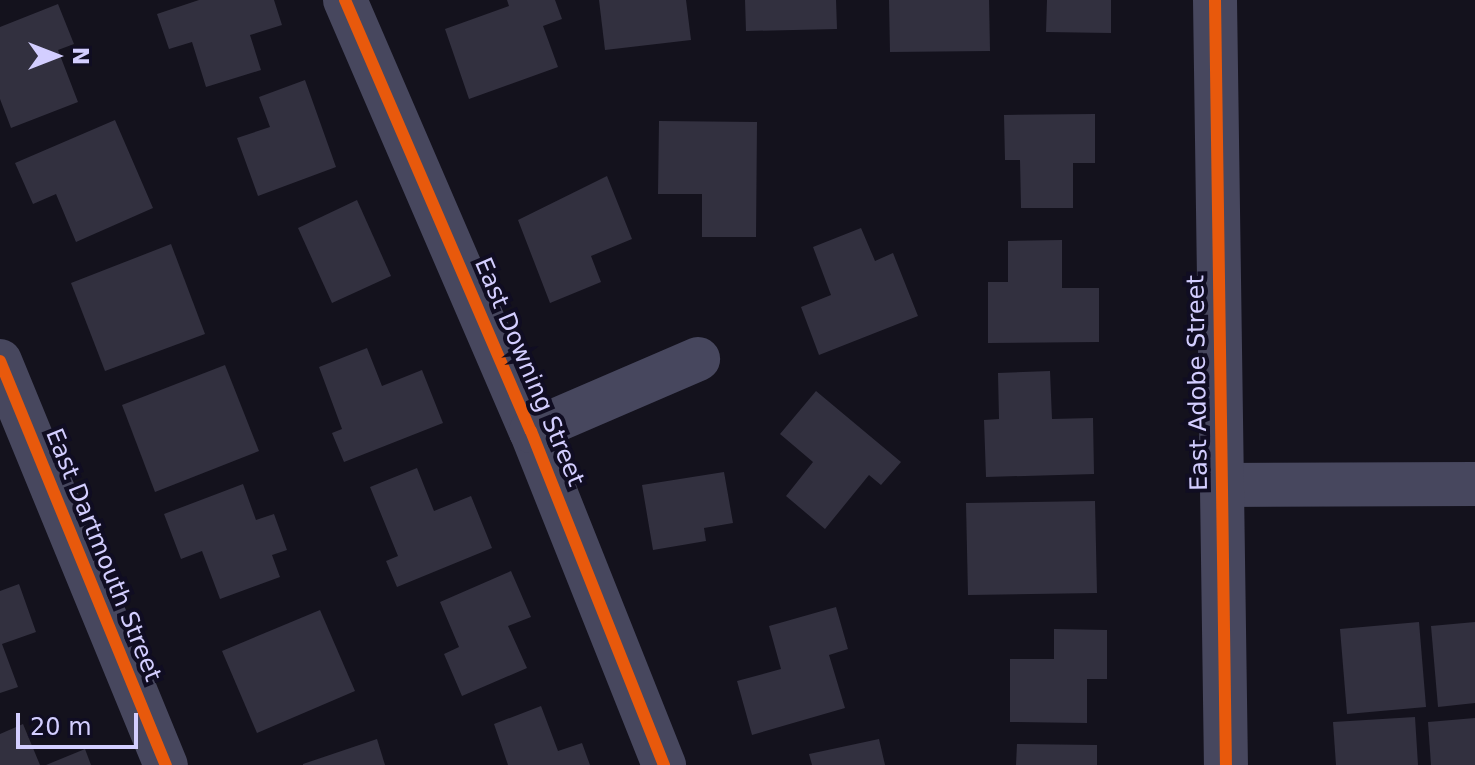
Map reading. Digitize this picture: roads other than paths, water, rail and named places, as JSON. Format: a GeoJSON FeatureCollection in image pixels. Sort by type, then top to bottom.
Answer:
{"type":"FeatureCollection","features":[{"type":"Feature","properties":{"kind":"street","name":"East Downing Street"},"geometry":{"type":"LineString","coordinates":[[345,0],[531,431],[664,765]]}},
{"type":"Feature","properties":{"kind":"street","name":"East Adobe Street"},"geometry":{"type":"LineString","coordinates":[[1215,0],[1226,765]]}},
{"type":"Feature","properties":{"kind":"street"},"geometry":{"type":"LineString","coordinates":[[531,431],[698,359]]}},
{"type":"Feature","properties":{"kind":"street","name":"East Dartmouth Street"},"geometry":{"type":"LineString","coordinates":[[0,361],[166,765]]}},
{"type":"Feature","properties":{"kind":"street"},"geometry":{"type":"LineString","coordinates":[[1222,485],[1475,484]]}}]}
